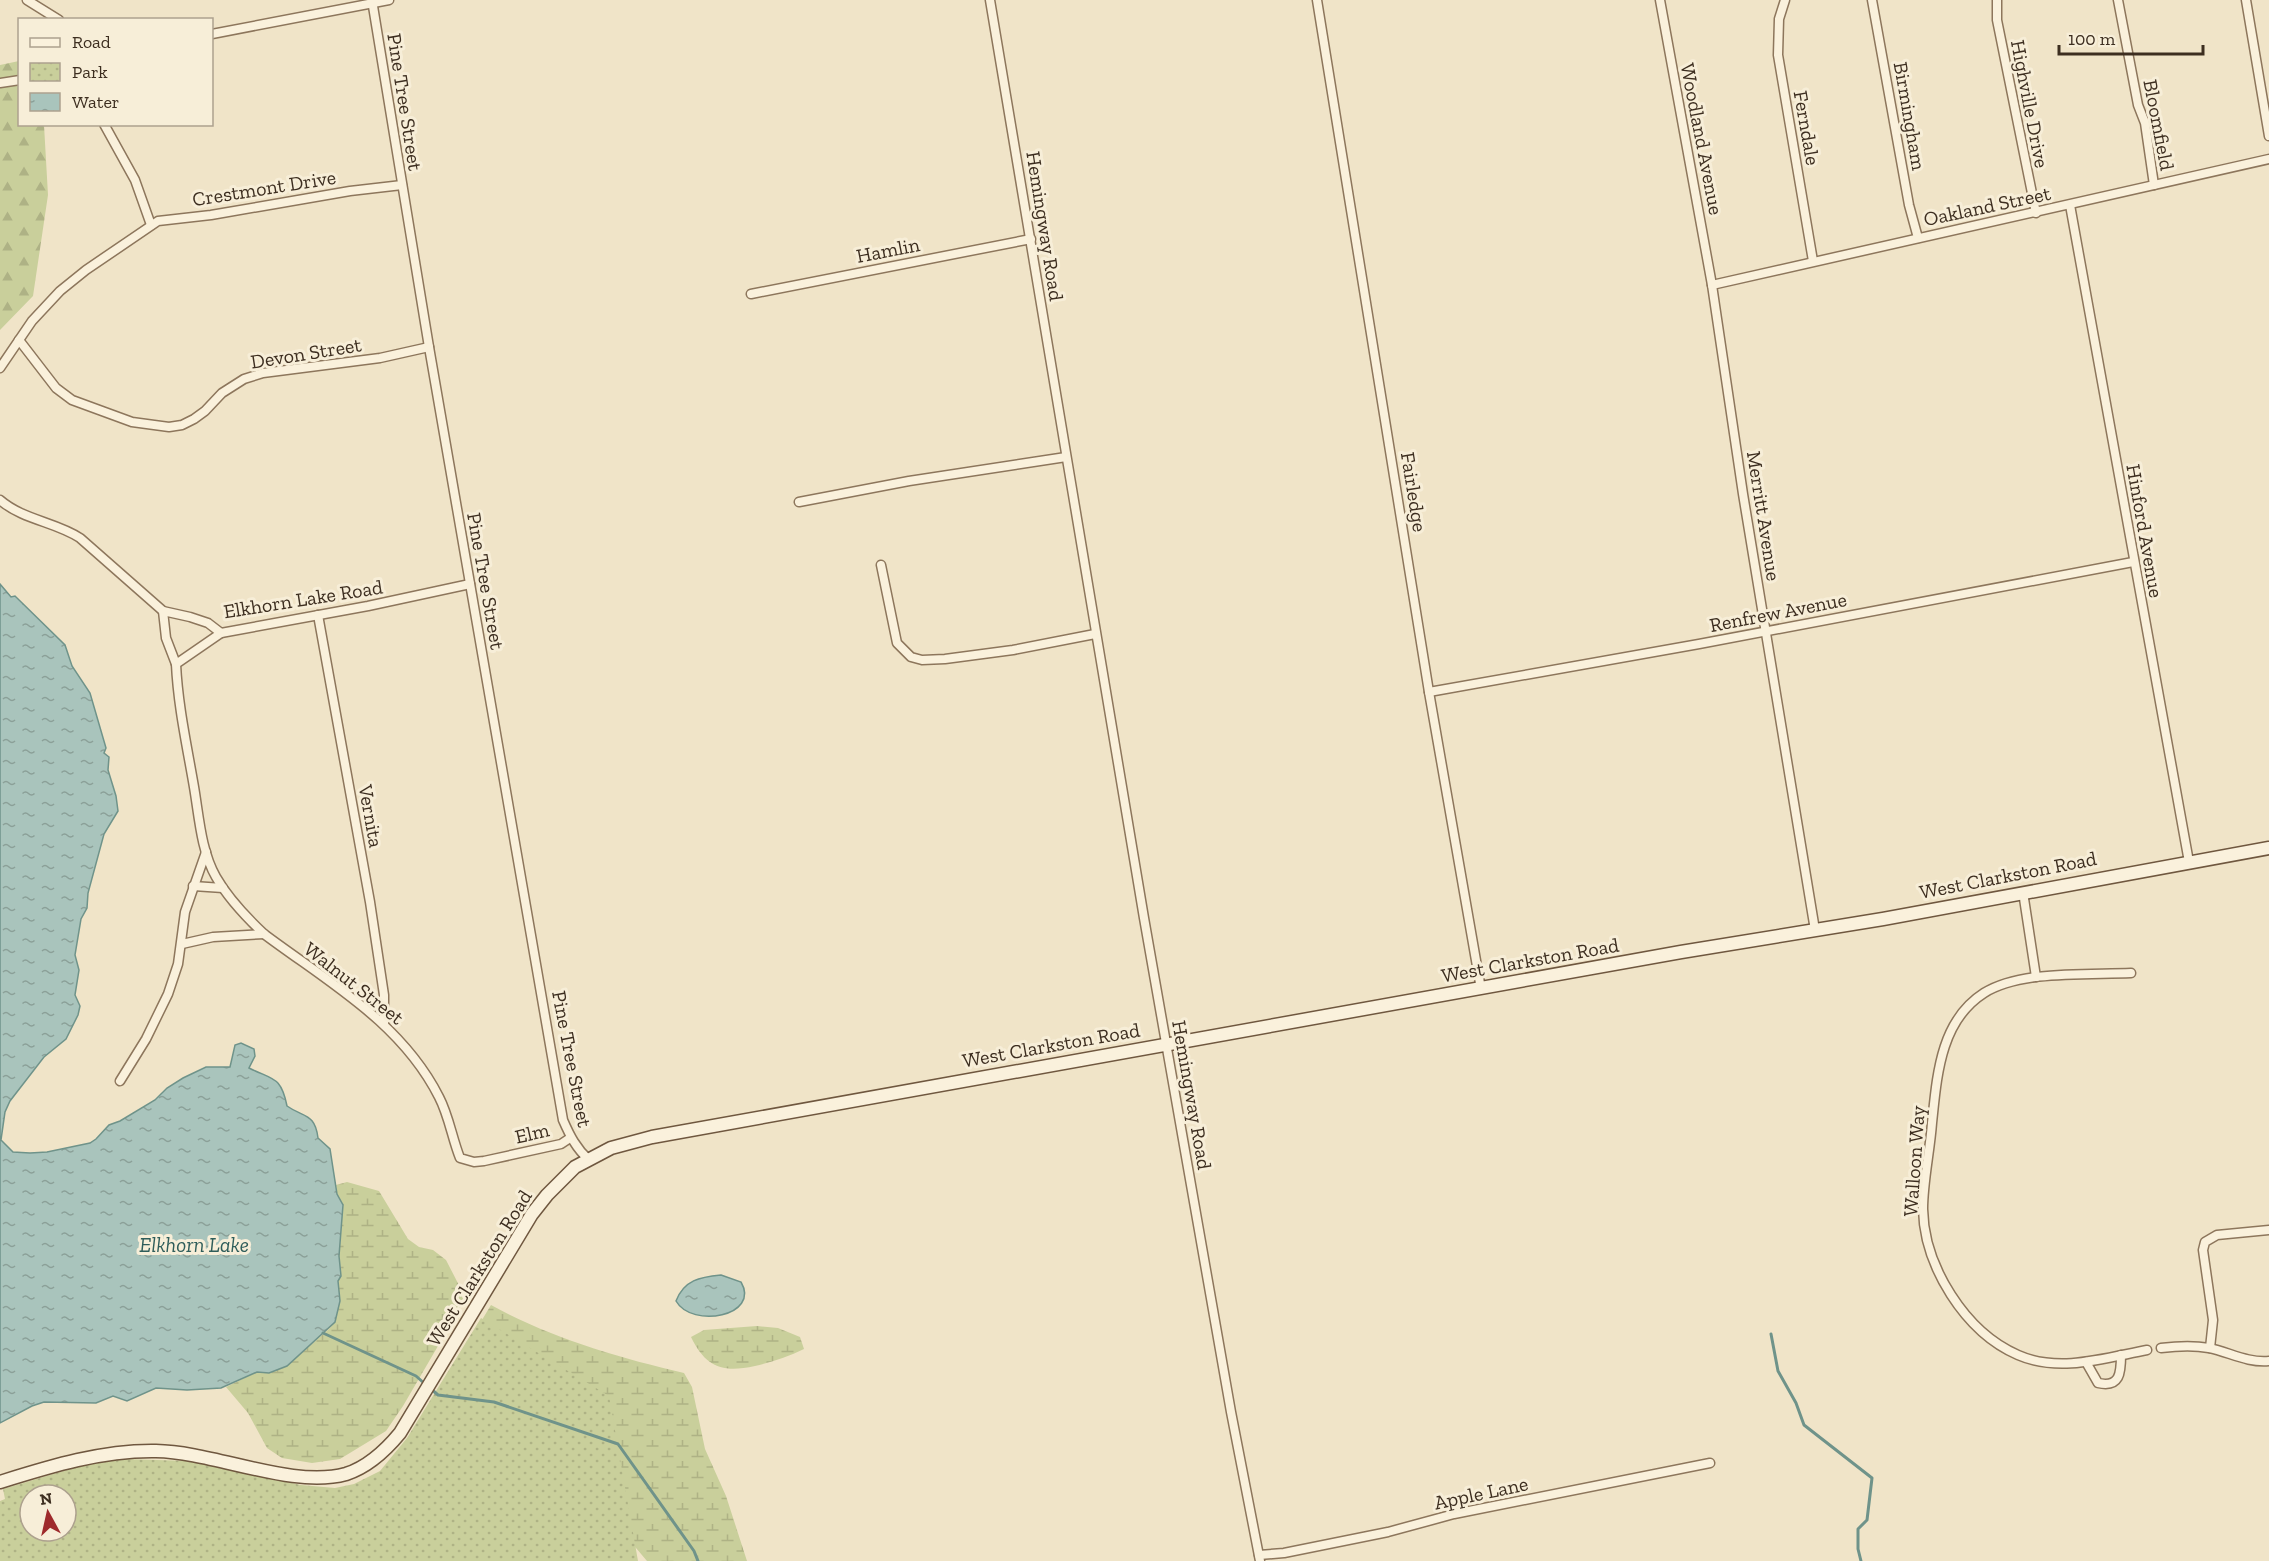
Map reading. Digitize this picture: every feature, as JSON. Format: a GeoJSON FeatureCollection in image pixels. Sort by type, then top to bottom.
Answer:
{"type":"FeatureCollection","features":[{"type":"Feature","properties":{"kind":"main road","name":"West Clarkston Road"},"geometry":{"type":"LineString","coordinates":[[0,1482],[76,1460],[123,1453],[158,1451],[203,1456],[292,1475],[327,1478],[362,1467],[388,1447],[400,1433],[532,1214],[575,1167],[610,1148],[652,1137],[1166,1044],[2269,848]]}},
{"type":"Feature","properties":{"kind":"street"},"geometry":{"type":"LineString","coordinates":[[27,0],[56,18]]}},
{"type":"Feature","properties":{"kind":"street"},"geometry":{"type":"LineString","coordinates":[[213,34],[388,0]]}},
{"type":"Feature","properties":{"kind":"street","name":"Hemingway Road"},"geometry":{"type":"LineString","coordinates":[[990,0],[1095,634],[1227,1390],[1259,1558]]}},
{"type":"Feature","properties":{"kind":"street","name":"Fairledge"},"geometry":{"type":"LineString","coordinates":[[1317,0],[1429,692],[1481,989]]}},
{"type":"Feature","properties":{"kind":"street","name":"Woodland Avenue"},"geometry":{"type":"LineString","coordinates":[[1660,0],[1712,285]]}},
{"type":"Feature","properties":{"kind":"street","name":"Ferndale"},"geometry":{"type":"LineString","coordinates":[[1785,0],[1779,19],[1778,56],[1813,261]]}},
{"type":"Feature","properties":{"kind":"street","name":"Birmingham"},"geometry":{"type":"LineString","coordinates":[[1872,0],[1909,205],[1918,238]]}},
{"type":"Feature","properties":{"kind":"street","name":"Highville Drive"},"geometry":{"type":"LineString","coordinates":[[1997,0],[1997,20],[2036,213]]}},
{"type":"Feature","properties":{"kind":"street","name":"Bloomfield"},"geometry":{"type":"LineString","coordinates":[[2118,0],[2138,105],[2145,123],[2154,185]]}},
{"type":"Feature","properties":{"kind":"street"},"geometry":{"type":"LineString","coordinates":[[2247,0],[2269,136]]}},
{"type":"Feature","properties":{"kind":"street","name":"Pine Tree Street"},"geometry":{"type":"LineString","coordinates":[[372,2],[429,347],[563,1120],[570,1138],[589,1160]]}},
{"type":"Feature","properties":{"kind":"street"},"geometry":{"type":"LineString","coordinates":[[0,83],[18,80]]}},
{"type":"Feature","properties":{"kind":"street"},"geometry":{"type":"LineString","coordinates":[[105,126],[135,180],[151,225]]}},
{"type":"Feature","properties":{"kind":"street","name":"Oakland Street"},"geometry":{"type":"LineString","coordinates":[[1712,285],[2269,159]]}},
{"type":"Feature","properties":{"kind":"street","name":"Crestmont Drive"},"geometry":{"type":"LineString","coordinates":[[0,368],[32,321],[68,284],[158,221],[211,215],[350,191],[402,185]]}},
{"type":"Feature","properties":{"kind":"street","name":"Hinford Avenue"},"geometry":{"type":"LineString","coordinates":[[2070,205],[2189,862]]}},
{"type":"Feature","properties":{"kind":"street","name":"Hamlin"},"geometry":{"type":"LineString","coordinates":[[751,294],[1031,239]]}},
{"type":"Feature","properties":{"kind":"street","name":"Merritt Avenue"},"geometry":{"type":"LineString","coordinates":[[1712,285],[1743,494],[1815,930]]}},
{"type":"Feature","properties":{"kind":"street","name":"Devon Street"},"geometry":{"type":"LineString","coordinates":[[19,340],[56,388],[72,400],[132,422],[169,427],[182,425],[194,419],[222,393],[244,379],[263,373],[380,358],[429,347]]}},
{"type":"Feature","properties":{"kind":"street"},"geometry":{"type":"LineString","coordinates":[[799,502],[909,481],[1066,457]]}},
{"type":"Feature","properties":{"kind":"street","name":"Elkhorn Lake Road"},"geometry":{"type":"LineString","coordinates":[[0,500],[25,515],[65,528],[73,533],[163,611],[199,620],[221,633],[470,584]]}},
{"type":"Feature","properties":{"kind":"street","name":"Renfrew Avenue"},"geometry":{"type":"LineString","coordinates":[[1429,692],[1664,651],[2133,562]]}},
{"type":"Feature","properties":{"kind":"street"},"geometry":{"type":"LineString","coordinates":[[881,566],[897,643],[911,657],[922,660],[963,657],[1014,650],[1095,634]]}},
{"type":"Feature","properties":{"kind":"street","name":"Walnut Street"},"geometry":{"type":"LineString","coordinates":[[163,611],[166,638],[176,664],[180,712],[206,852],[215,877],[249,920],[264,934],[372,1012],[403,1043],[440,1098],[460,1158],[474,1162],[500,1157]]}},
{"type":"Feature","properties":{"kind":"street","name":"Vernita"},"geometry":{"type":"LineString","coordinates":[[318,615],[370,902],[384,995],[384,1024]]}},
{"type":"Feature","properties":{"kind":"street"},"geometry":{"type":"LineString","coordinates":[[176,664],[221,633]]}},
{"type":"Feature","properties":{"kind":"street"},"geometry":{"type":"LineString","coordinates":[[120,1081],[146,1040],[168,994],[178,964],[185,912],[192,886],[206,852]]}},
{"type":"Feature","properties":{"kind":"street"},"geometry":{"type":"LineString","coordinates":[[192,886],[223,888]]}},
{"type":"Feature","properties":{"kind":"street"},"geometry":{"type":"LineString","coordinates":[[2023,892],[2036,976]]}},
{"type":"Feature","properties":{"kind":"street"},"geometry":{"type":"LineString","coordinates":[[182,944],[213,937],[264,934]]}},
{"type":"Feature","properties":{"kind":"street","name":"Walloon Way"},"geometry":{"type":"LineString","coordinates":[[2131,973],[2036,976],[1999,986],[1983,994],[1957,1018],[1949,1032],[1936,1083],[1923,1210],[1932,1252],[1944,1284],[1957,1305],[1997,1345],[2019,1356],[2064,1364],[2147,1350]]}},
{"type":"Feature","properties":{"kind":"street","name":"Elm"},"geometry":{"type":"LineString","coordinates":[[500,1157],[561,1144],[570,1138]]}},
{"type":"Feature","properties":{"kind":"street"},"geometry":{"type":"LineString","coordinates":[[2210,1348],[2214,1320],[2203,1250],[2205,1242],[2217,1235],[2269,1230]]}},
{"type":"Feature","properties":{"kind":"street"},"geometry":{"type":"LineString","coordinates":[[2162,1348],[2177,1346],[2210,1348],[2249,1360],[2269,1362]]}},
{"type":"Feature","properties":{"kind":"street"},"geometry":{"type":"LineString","coordinates":[[2086,1362],[2098,1383],[2107,1385],[2114,1383],[2118,1377],[2121,1355]]}},
{"type":"Feature","properties":{"kind":"street","name":"Apple Lane"},"geometry":{"type":"LineString","coordinates":[[1259,1558],[1377,1534],[1454,1514],[1710,1463]]}},
{"type":"Feature","properties":{"kind":"green space"},"geometry":{"type":"Polygon","coordinates":[[[18,61],[18,126],[44,126],[48,195],[33,296],[0,330],[0,65],[18,61]]]}},
{"type":"Feature","properties":{"kind":"green space"},"geometry":{"type":"Polygon","coordinates":[[[347,1182],[379,1191],[408,1239],[419,1247],[433,1250],[446,1260],[464,1295],[459,1310],[386,1431],[340,1459],[312,1463],[282,1458],[267,1448],[248,1413],[226,1387],[257,1372],[272,1372],[287,1366],[335,1322],[340,1301],[338,1281],[341,1276],[339,1256],[343,1205],[337,1194],[336,1185],[347,1182]]]}},
{"type":"Feature","properties":{"kind":"green space"},"geometry":{"type":"Polygon","coordinates":[[[491,1305],[561,1337],[684,1373],[692,1387],[705,1449],[726,1496],[747,1561],[647,1561],[619,1534],[398,1459],[491,1305]]]}},
{"type":"Feature","properties":{"kind":"green space"},"geometry":{"type":"Polygon","coordinates":[[[481,1318],[609,1396],[638,1561],[0,1561],[0,1501],[5,1499],[3,1489],[18,1485],[18,1543],[78,1543],[78,1483],[23,1483],[80,1466],[124,1459],[190,1461],[301,1485],[335,1488],[354,1484],[380,1471],[407,1438],[481,1318]]]}},
{"type":"Feature","properties":{"kind":"green space"},"geometry":{"type":"Polygon","coordinates":[[[757,1326],[778,1328],[800,1337],[804,1349],[780,1359],[734,1369],[709,1362],[691,1337],[704,1330],[757,1326]]]}},
{"type":"Feature","properties":{"kind":"water","name":"Elkhorn Lake"},"geometry":{"type":"Polygon","coordinates":[[[0,584],[11,597],[15,596],[65,645],[72,666],[90,693],[106,748],[104,753],[109,757],[108,770],[118,811],[104,834],[88,893],[87,908],[81,919],[75,955],[79,970],[75,995],[80,1006],[78,1015],[66,1039],[44,1057],[10,1101],[5,1112],[1,1140],[13,1152],[30,1153],[47,1152],[90,1143],[109,1125],[155,1100],[167,1088],[183,1078],[206,1067],[230,1067],[235,1045],[241,1043],[254,1049],[255,1056],[249,1068],[270,1077],[279,1084],[287,1106],[311,1120],[317,1130],[318,1138],[330,1149],[337,1194],[343,1205],[339,1256],[341,1276],[338,1281],[340,1301],[335,1322],[287,1366],[269,1373],[257,1372],[221,1388],[187,1390],[156,1388],[127,1401],[113,1396],[96,1403],[44,1402],[0,1423],[0,584]]]}},
{"type":"Feature","properties":{"kind":"water"},"geometry":{"type":"Polygon","coordinates":[[[721,1275],[741,1282],[745,1294],[742,1303],[733,1310],[722,1315],[696,1315],[684,1310],[676,1301],[688,1284],[706,1277],[721,1275]]]}},
{"type":"Feature","properties":{"kind":"waterway"},"geometry":{"type":"LineString","coordinates":[[323,1333],[416,1376],[425,1384]]}},
{"type":"Feature","properties":{"kind":"waterway"},"geometry":{"type":"LineString","coordinates":[[1771,1334],[1778,1371],[1796,1403],[1804,1425],[1872,1478],[1867,1520],[1858,1529],[1858,1549],[1861,1561]]}},
{"type":"Feature","properties":{"kind":"waterway"},"geometry":{"type":"LineString","coordinates":[[430,1388],[438,1395],[494,1402],[618,1444],[694,1551],[698,1561]]}}]}
